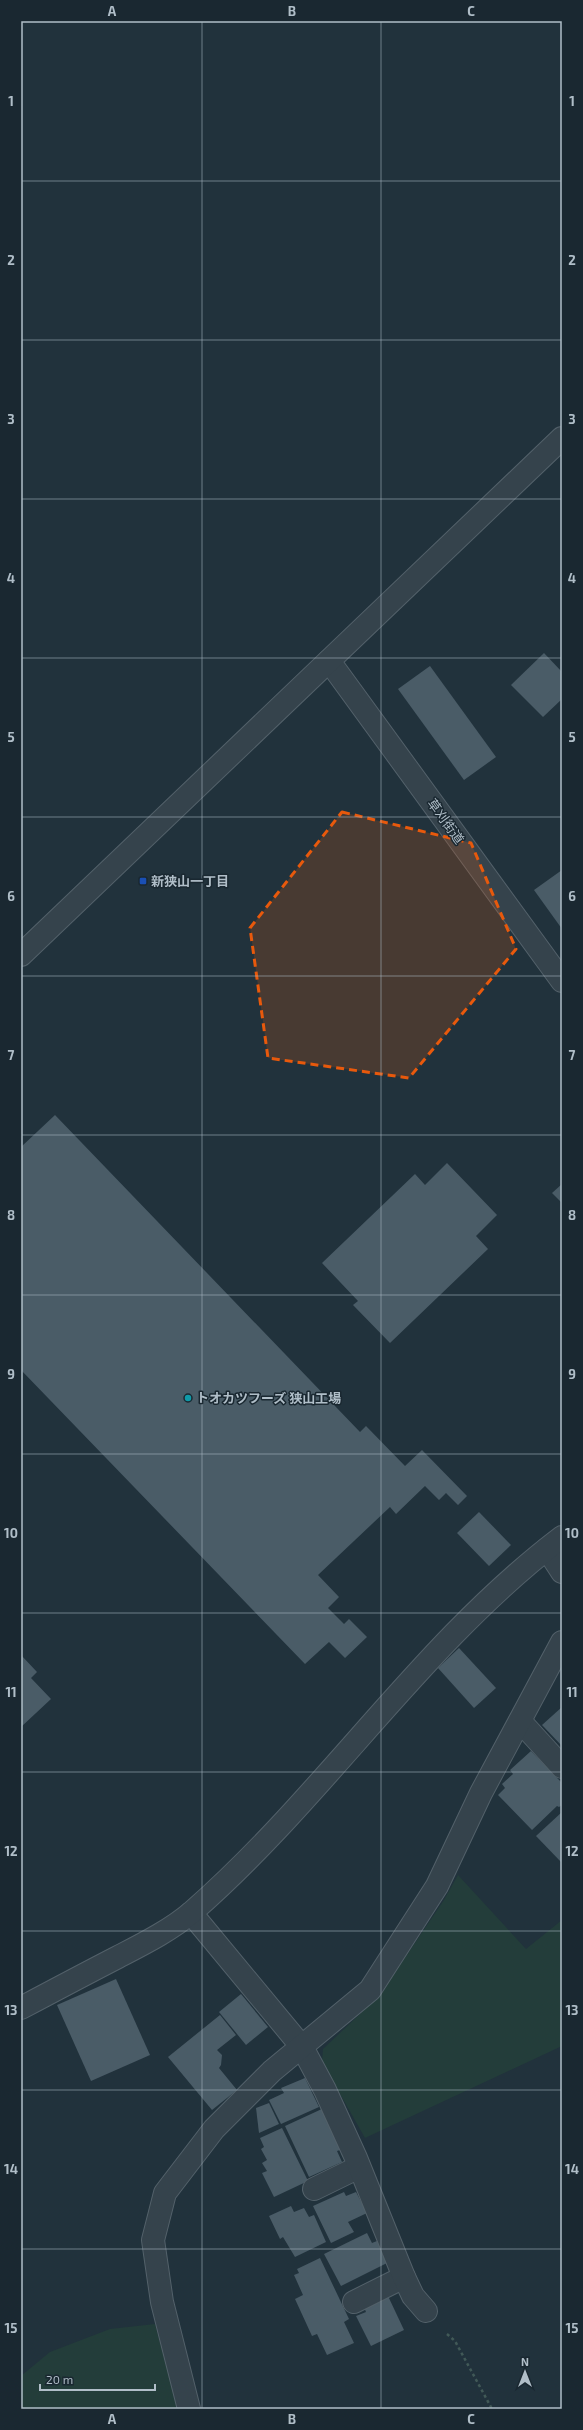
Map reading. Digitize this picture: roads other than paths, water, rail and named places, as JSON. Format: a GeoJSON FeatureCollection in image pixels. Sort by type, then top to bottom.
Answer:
{"type":"FeatureCollection","features":[{"type":"Feature","properties":{"kind":"street"},"geometry":{"type":"LineString","coordinates":[[21,955],[562,438]]}},
{"type":"Feature","properties":{"kind":"street","name":"草刈街道"},"geometry":{"type":"LineString","coordinates":[[329,661],[562,981]]}},
{"type":"Feature","properties":{"kind":"street"},"geometry":{"type":"LineString","coordinates":[[21,2008],[150,1940],[191,1913],[258,1848],[307,1797],[374,1718],[472,1616],[521,1569],[554,1543],[562,1572]]}},
{"type":"Feature","properties":{"kind":"street"},"geometry":{"type":"LineString","coordinates":[[189,2409],[162,2302],[153,2240],[165,2194],[214,2129],[272,2071],[370,1990],[437,1886],[481,1793],[562,1642]]}},
{"type":"Feature","properties":{"kind":"street"},"geometry":{"type":"LineString","coordinates":[[520,1721],[562,1767]]}},
{"type":"Feature","properties":{"kind":"street"},"geometry":{"type":"LineString","coordinates":[[191,1913],[302,2047],[325,2090],[359,2167],[404,2277],[413,2296],[426,2311]]}},
{"type":"Feature","properties":{"kind":"street"},"geometry":{"type":"LineString","coordinates":[[314,2189],[359,2167]]}},
{"type":"Feature","properties":{"kind":"street"},"geometry":{"type":"LineString","coordinates":[[354,2302],[404,2277]]}},
{"type":"Feature","properties":{"kind":"place","name":"新狭山一丁目"},"geometry":{"type":"Point","coordinates":[143,881]}},
{"type":"Feature","properties":{"kind":"place","name":"トオカツフーズ 狭山工場"},"geometry":{"type":"Point","coordinates":[188,1398]}}]}
